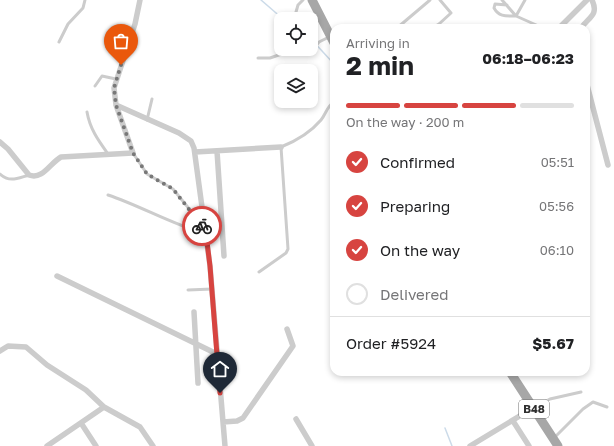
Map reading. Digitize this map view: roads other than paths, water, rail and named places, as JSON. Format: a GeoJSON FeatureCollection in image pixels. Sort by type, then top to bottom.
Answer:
{"type":"FeatureCollection","features":[{"type":"Feature","properties":{"kind":"main road"},"geometry":{"type":"LineString","coordinates":[[312,0],[330,35]]}},
{"type":"Feature","properties":{"kind":"main road","name":"B48"},"geometry":{"type":"LineString","coordinates":[[513,376],[555,443]]}},
{"type":"Feature","properties":{"kind":"street"},"geometry":{"type":"LineString","coordinates":[[0,142],[8,148],[29,175],[34,177],[41,175],[53,161],[61,157],[133,153],[116,105],[114,88],[135,24],[140,0]]}},
{"type":"Feature","properties":{"kind":"street"},"geometry":{"type":"LineString","coordinates":[[563,24],[587,0]]}},
{"type":"Feature","properties":{"kind":"street"},"geometry":{"type":"LineString","coordinates":[[585,24],[594,14],[596,8],[592,0]]}},
{"type":"Feature","properties":{"kind":"street"},"geometry":{"type":"LineString","coordinates":[[590,96],[608,165]]}},
{"type":"Feature","properties":{"kind":"street"},"geometry":{"type":"LineString","coordinates":[[116,105],[186,137],[194,152],[206,234],[212,289],[225,446]]}},
{"type":"Feature","properties":{"kind":"street"},"geometry":{"type":"LineString","coordinates":[[194,152],[281,147]]}},
{"type":"Feature","properties":{"kind":"street"},"geometry":{"type":"LineString","coordinates":[[217,151],[224,256]]}},
{"type":"Feature","properties":{"kind":"street"},"geometry":{"type":"LineString","coordinates":[[57,276],[217,354]]}},
{"type":"Feature","properties":{"kind":"street"},"geometry":{"type":"LineString","coordinates":[[194,312],[198,383]]}},
{"type":"Feature","properties":{"kind":"street"},"geometry":{"type":"LineString","coordinates":[[223,422],[237,421],[243,418],[293,346],[287,329]]}},
{"type":"Feature","properties":{"kind":"street"},"geometry":{"type":"LineString","coordinates":[[0,351],[8,346],[26,347],[47,365],[86,390],[104,406],[140,427],[153,446]]}},
{"type":"Feature","properties":{"kind":"street"},"geometry":{"type":"LineString","coordinates":[[47,446],[104,406]]}},
{"type":"Feature","properties":{"kind":"street"},"geometry":{"type":"LineString","coordinates":[[470,446],[533,408]]}},
{"type":"Feature","properties":{"kind":"street"},"geometry":{"type":"LineString","coordinates":[[296,419],[312,446]]}},
{"type":"Feature","properties":{"kind":"street"},"geometry":{"type":"LineString","coordinates":[[513,421],[529,446]]}},
{"type":"Feature","properties":{"kind":"street"},"geometry":{"type":"LineString","coordinates":[[81,423],[96,446]]}},
{"type":"Feature","properties":{"kind":"lane"},"geometry":{"type":"LineString","coordinates":[[59,42],[68,24],[83,8],[85,0]]}},
{"type":"Feature","properties":{"kind":"lane"},"geometry":{"type":"LineString","coordinates":[[296,12],[298,6],[303,0]]}},
{"type":"Feature","properties":{"kind":"lane"},"geometry":{"type":"LineString","coordinates":[[402,24],[430,0]]}},
{"type":"Feature","properties":{"kind":"lane"},"geometry":{"type":"LineString","coordinates":[[439,24],[451,14],[440,0]]}},
{"type":"Feature","properties":{"kind":"lane"},"geometry":{"type":"LineString","coordinates":[[502,0],[516,16],[534,24]]}},
{"type":"Feature","properties":{"kind":"lane"},"geometry":{"type":"LineString","coordinates":[[516,16],[525,0]]}},
{"type":"Feature","properties":{"kind":"lane"},"geometry":{"type":"LineString","coordinates":[[506,5],[495,4],[494,8],[497,13],[503,16],[516,16]]}},
{"type":"Feature","properties":{"kind":"lane"},"geometry":{"type":"LineString","coordinates":[[318,43],[330,39]]}},
{"type":"Feature","properties":{"kind":"lane"},"geometry":{"type":"LineString","coordinates":[[258,58],[270,58],[276,56]]}},
{"type":"Feature","properties":{"kind":"lane"},"geometry":{"type":"LineString","coordinates":[[96,86],[102,76],[116,79]]}},
{"type":"Feature","properties":{"kind":"lane"},"geometry":{"type":"LineString","coordinates":[[147,120],[152,99]]}},
{"type":"Feature","properties":{"kind":"lane"},"geometry":{"type":"LineString","coordinates":[[259,272],[286,253],[288,249],[281,147],[300,139],[321,120],[330,104]]}},
{"type":"Feature","properties":{"kind":"lane"},"geometry":{"type":"LineString","coordinates":[[87,112],[89,125],[94,136],[108,154]]}},
{"type":"Feature","properties":{"kind":"lane"},"geometry":{"type":"LineString","coordinates":[[133,153],[147,174],[173,189],[204,227]]}},
{"type":"Feature","properties":{"kind":"lane"},"geometry":{"type":"LineString","coordinates":[[0,174],[6,179],[12,180],[29,175]]}},
{"type":"Feature","properties":{"kind":"lane"},"geometry":{"type":"LineString","coordinates":[[108,195],[123,200],[184,228],[206,234]]}},
{"type":"Feature","properties":{"kind":"lane"},"geometry":{"type":"LineString","coordinates":[[188,290],[212,289]]}},
{"type":"Feature","properties":{"kind":"lane"},"geometry":{"type":"LineString","coordinates":[[533,408],[550,399],[581,392]]}},
{"type":"Feature","properties":{"kind":"lane"},"geometry":{"type":"LineString","coordinates":[[555,443],[583,408],[593,402],[607,407]]}},
{"type":"Feature","properties":{"kind":"waterway"},"geometry":{"type":"LineString","coordinates":[[261,0],[275,12]]}},
{"type":"Feature","properties":{"kind":"waterway"},"geometry":{"type":"LineString","coordinates":[[318,47],[330,60]]}},
{"type":"Feature","properties":{"kind":"waterway"},"geometry":{"type":"LineString","coordinates":[[445,428],[452,446]]}}]}
